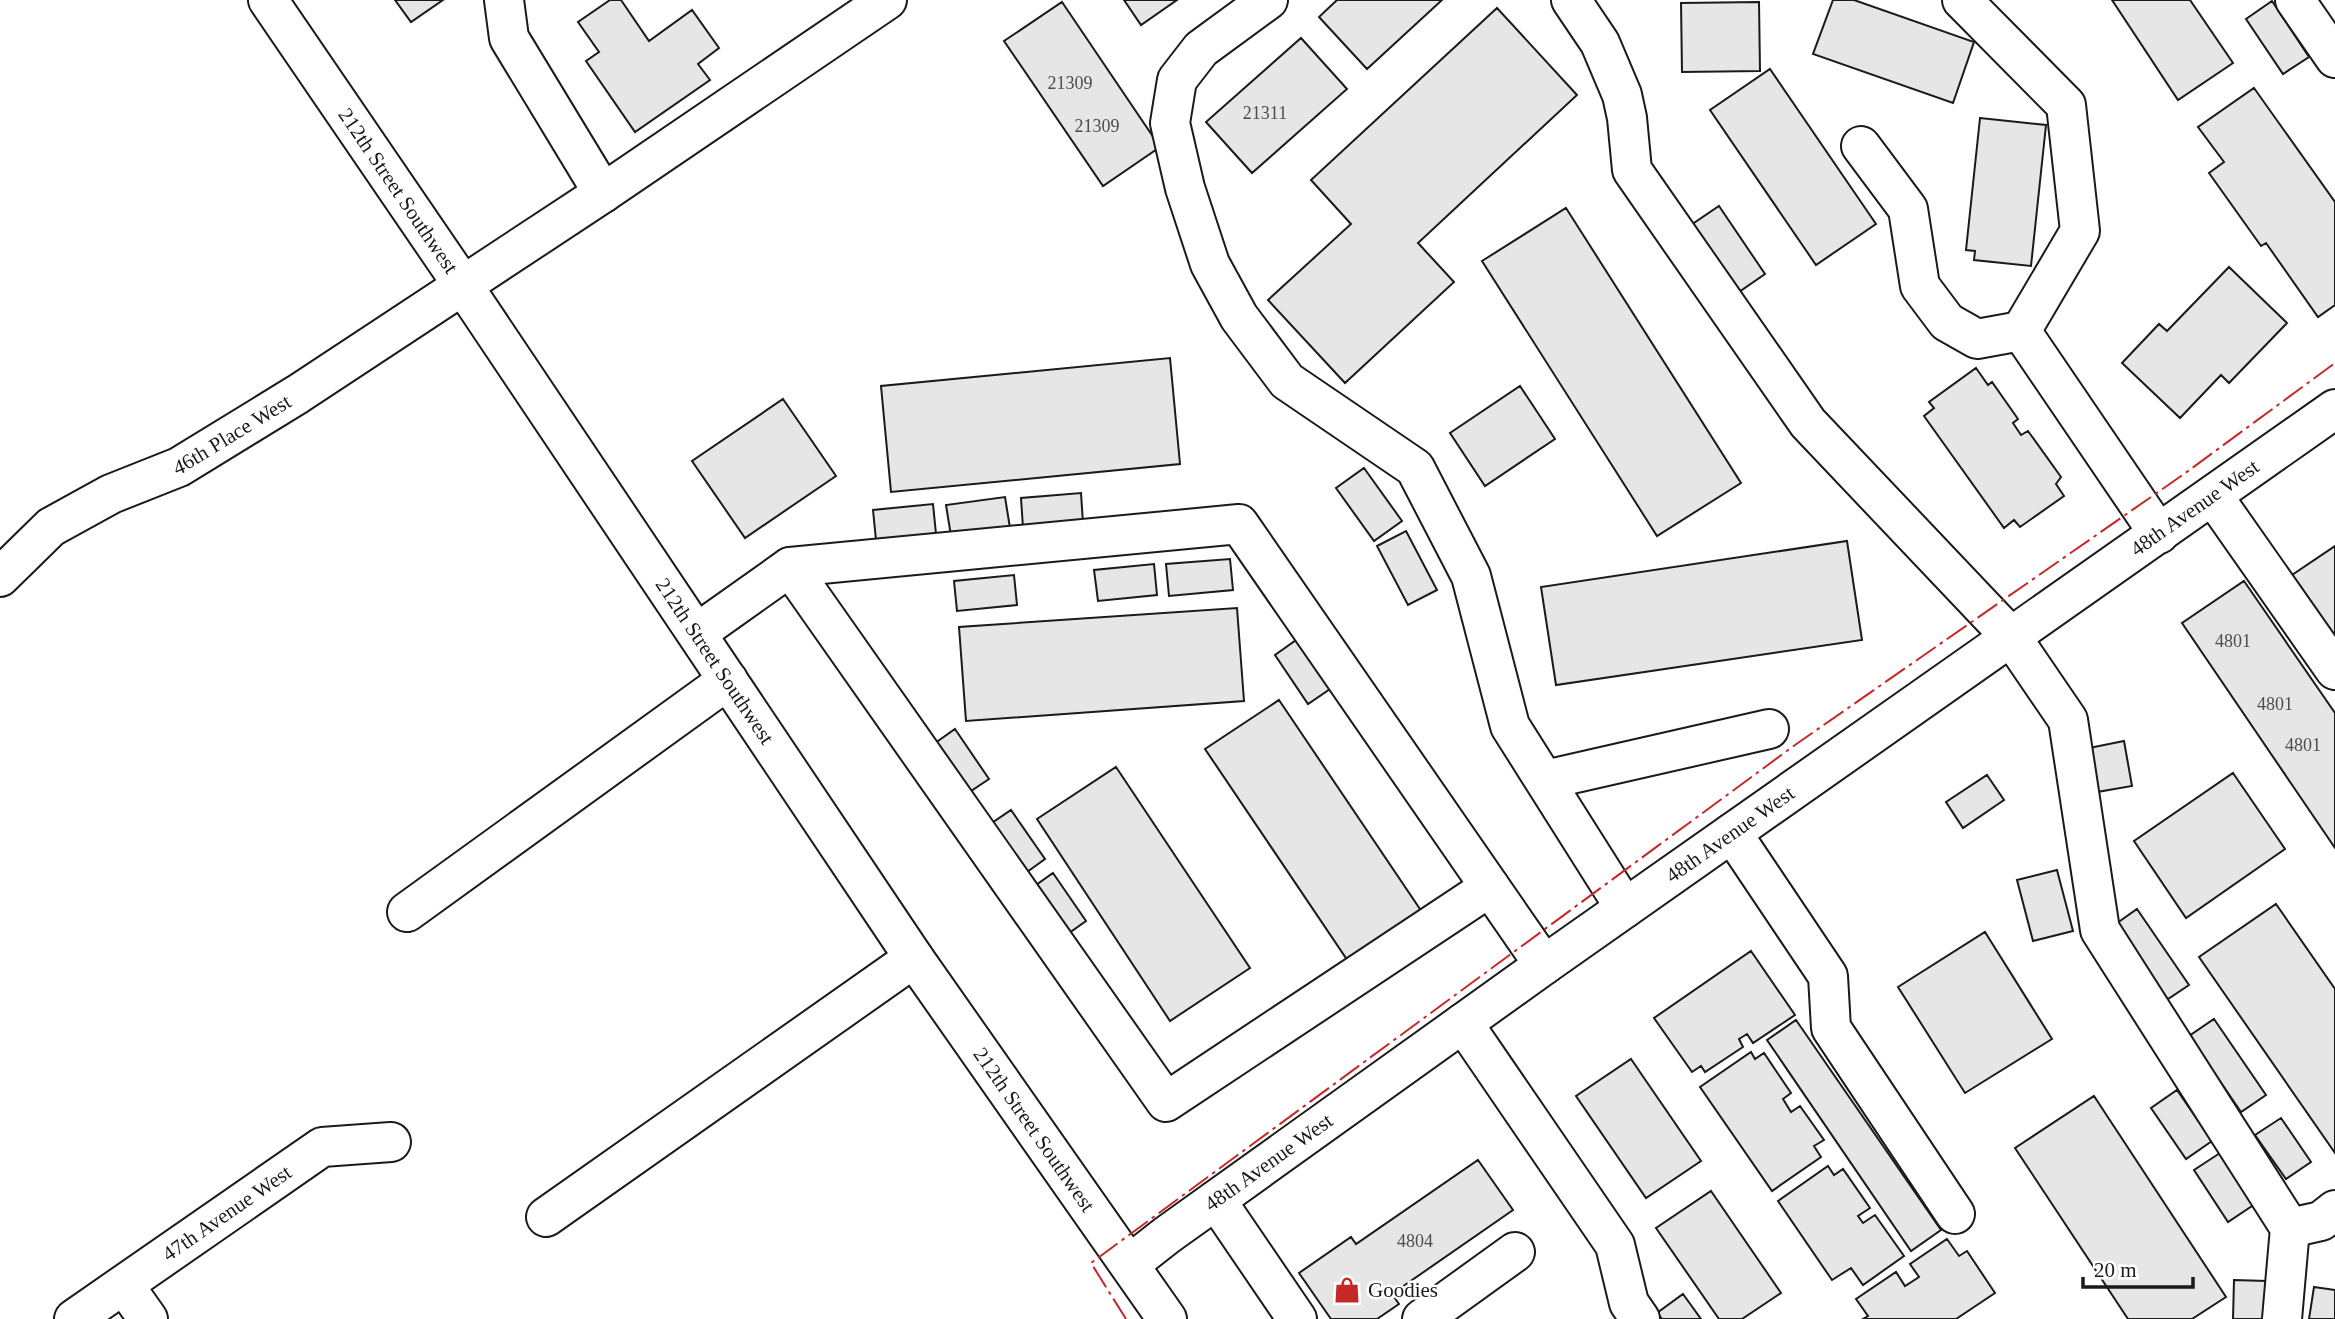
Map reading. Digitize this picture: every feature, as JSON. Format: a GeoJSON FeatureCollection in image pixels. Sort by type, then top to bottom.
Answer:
{"type":"FeatureCollection","features":[{"type":"Feature","properties":{"kind":"main road","name":"212th Street Southwest"},"geometry":{"type":"LineString","coordinates":[[268,0],[914,958],[1167,1319]]}},
{"type":"Feature","properties":{"kind":"main road"},"geometry":{"type":"LineString","coordinates":[[504,0],[509,38],[603,193]]}},
{"type":"Feature","properties":{"kind":"main road","name":"46th Place West"},"geometry":{"type":"LineString","coordinates":[[0,577],[51,527],[111,494],[179,467],[298,394],[603,193],[887,0]]}},
{"type":"Feature","properties":{"kind":"main road"},"geometry":{"type":"LineString","coordinates":[[1268,0],[1201,49],[1177,80],[1170,123],[1185,188],[1210,264],[1239,317],[1287,381],[1415,468],[1471,576],[1510,726],[1625,908]]}},
{"type":"Feature","properties":{"kind":"main road"},"geometry":{"type":"LineString","coordinates":[[1572,0],[1600,43],[1622,95],[1632,170],[1808,423],[2012,638],[2068,720],[2100,930],[2290,1228],[2282,1319]]}},
{"type":"Feature","properties":{"kind":"main road"},"geometry":{"type":"LineString","coordinates":[[1861,146],[1908,209],[1920,286],[1947,321],[1976,339],[2021,331],[2080,231],[2066,105],[1962,0]]}},
{"type":"Feature","properties":{"kind":"main road"},"geometry":{"type":"LineString","coordinates":[[2295,0],[2333,51]]}},
{"type":"Feature","properties":{"kind":"main road"},"geometry":{"type":"LineString","coordinates":[[2021,331],[2159,534]]}},
{"type":"Feature","properties":{"kind":"main road","name":"48th Avenue West"},"geometry":{"type":"LineString","coordinates":[[1130,1264],[1544,965],[2335,409]]}},
{"type":"Feature","properties":{"kind":"main road"},"geometry":{"type":"LineString","coordinates":[[2213,496],[2335,670]]}},
{"type":"Feature","properties":{"kind":"main road"},"geometry":{"type":"LineString","coordinates":[[697,633],[790,567],[1239,524],[1544,965]]}},
{"type":"Feature","properties":{"kind":"main road"},"geometry":{"type":"LineString","coordinates":[[790,567],[1166,1102],[1490,887]]}},
{"type":"Feature","properties":{"kind":"main road"},"geometry":{"type":"LineString","coordinates":[[407,912],[728,680]]}},
{"type":"Feature","properties":{"kind":"main road"},"geometry":{"type":"LineString","coordinates":[[1545,780],[1769,729]]}},
{"type":"Feature","properties":{"kind":"main road"},"geometry":{"type":"LineString","coordinates":[[1732,833],[1828,976],[1831,1028],[1955,1214]]}},
{"type":"Feature","properties":{"kind":"main road"},"geometry":{"type":"LineString","coordinates":[[546,1217],[914,958]]}},
{"type":"Feature","properties":{"kind":"main road"},"geometry":{"type":"LineString","coordinates":[[1463,1023],[1615,1245],[1629,1303],[1640,1319]]}},
{"type":"Feature","properties":{"kind":"main road","name":"47th Avenue West"},"geometry":{"type":"LineString","coordinates":[[74,1319],[322,1147],[391,1142]]}},
{"type":"Feature","properties":{"kind":"main road"},"geometry":{"type":"LineString","coordinates":[[1216,1200],[1297,1319]]}},
{"type":"Feature","properties":{"kind":"main road"},"geometry":{"type":"LineString","coordinates":[[2290,1228],[2321,1221],[2335,1210]]}},
{"type":"Feature","properties":{"kind":"main road"},"geometry":{"type":"LineString","coordinates":[[1422,1319],[1516,1252]]}},
{"type":"Feature","properties":{"kind":"main road"},"geometry":{"type":"LineString","coordinates":[[124,1285],[148,1319]]}},
{"type":"Feature","properties":{"kind":"building"},"geometry":{"type":"Polygon","coordinates":[[[395,0],[443,0],[411,22],[395,0]]]}},
{"type":"Feature","properties":{"kind":"building"},"geometry":{"type":"Polygon","coordinates":[[[610,0],[621,0],[649,41],[692,10],[719,48],[698,64],[710,80],[635,132],[586,61],[599,52],[578,22],[610,0]]]}},
{"type":"Feature","properties":{"kind":"building"},"geometry":{"type":"Polygon","coordinates":[[[1124,0],[1177,0],[1141,25],[1124,0]]]}},
{"type":"Feature","properties":{"kind":"building"},"geometry":{"type":"Polygon","coordinates":[[[1337,0],[1442,0],[1367,69],[1319,17],[1337,0]]]}},
{"type":"Feature","properties":{"kind":"building"},"geometry":{"type":"Polygon","coordinates":[[[1833,0],[1854,0],[1974,42],[1953,103],[1813,54],[1833,0]]]}},
{"type":"Feature","properties":{"kind":"building"},"geometry":{"type":"Polygon","coordinates":[[[2112,0],[2190,0],[2233,63],[2178,100],[2112,0]]]}},
{"type":"Feature","properties":{"kind":"building"},"geometry":{"type":"Polygon","coordinates":[[[2272,1],[2309,57],[2283,74],[2246,19],[2272,1]]]}},
{"type":"Feature","properties":{"kind":"building"},"geometry":{"type":"Polygon","coordinates":[[[1062,2],[1160,147],[1103,186],[1004,41],[1062,2]]]}},
{"type":"Feature","properties":{"kind":"building"},"geometry":{"type":"Polygon","coordinates":[[[1759,2],[1760,71],[1682,72],[1681,3],[1759,2]]]}},
{"type":"Feature","properties":{"kind":"building"},"geometry":{"type":"Polygon","coordinates":[[[1497,8],[1577,95],[1418,243],[1454,282],[1345,383],[1268,300],[1351,224],[1311,180],[1497,8]]]}},
{"type":"Feature","properties":{"kind":"building"},"geometry":{"type":"Polygon","coordinates":[[[1301,38],[1347,89],[1252,173],[1206,122],[1301,38]]]}},
{"type":"Feature","properties":{"kind":"building"},"geometry":{"type":"Polygon","coordinates":[[[1770,69],[1876,224],[1816,265],[1710,110],[1770,69]]]}},
{"type":"Feature","properties":{"kind":"building"},"geometry":{"type":"Polygon","coordinates":[[[2254,88],[2335,202],[2335,305],[2318,317],[2266,243],[2261,246],[2209,173],[2224,162],[2198,127],[2254,88]]]}},
{"type":"Feature","properties":{"kind":"building"},"geometry":{"type":"Polygon","coordinates":[[[1980,118],[2046,125],[2031,266],[1974,260],[1975,251],[1966,250],[1980,118]]]}},
{"type":"Feature","properties":{"kind":"building"},"geometry":{"type":"Polygon","coordinates":[[[1719,206],[1765,274],[1736,294],[1691,225],[1719,206]]]}},
{"type":"Feature","properties":{"kind":"building"},"geometry":{"type":"Polygon","coordinates":[[[1566,208],[1741,483],[1657,536],[1482,261],[1566,208]]]}},
{"type":"Feature","properties":{"kind":"building"},"geometry":{"type":"Polygon","coordinates":[[[2229,267],[2287,323],[2229,383],[2221,375],[2180,418],[2122,363],[2159,324],[2167,331],[2229,267]]]}},
{"type":"Feature","properties":{"kind":"building"},"geometry":{"type":"Polygon","coordinates":[[[1170,358],[1180,464],[891,492],[881,386],[1170,358]]]}},
{"type":"Feature","properties":{"kind":"building"},"geometry":{"type":"Polygon","coordinates":[[[1976,368],[1988,385],[1992,382],[2018,419],[2013,423],[2021,435],[2028,431],[2061,477],[2056,484],[2064,496],[2020,527],[2014,520],[2004,528],[1924,416],[1934,408],[1929,402],[1976,368]]]}},
{"type":"Feature","properties":{"kind":"building"},"geometry":{"type":"Polygon","coordinates":[[[1520,386],[1555,439],[1485,486],[1450,433],[1520,386]]]}},
{"type":"Feature","properties":{"kind":"building"},"geometry":{"type":"Polygon","coordinates":[[[783,399],[836,476],[745,538],[692,461],[783,399]]]}},
{"type":"Feature","properties":{"kind":"building"},"geometry":{"type":"Polygon","coordinates":[[[1364,468],[1402,521],[1374,541],[1336,488],[1364,468]]]}},
{"type":"Feature","properties":{"kind":"building"},"geometry":{"type":"Polygon","coordinates":[[[1081,493],[1083,523],[1023,528],[1021,498],[1081,493]]]}},
{"type":"Feature","properties":{"kind":"building"},"geometry":{"type":"Polygon","coordinates":[[[1005,497],[1010,528],[951,536],[946,505],[1005,497]]]}},
{"type":"Feature","properties":{"kind":"building"},"geometry":{"type":"Polygon","coordinates":[[[933,504],[936,534],[876,540],[873,510],[933,504]]]}},
{"type":"Feature","properties":{"kind":"building"},"geometry":{"type":"Polygon","coordinates":[[[1406,531],[1437,590],[1408,605],[1377,546],[1406,531]]]}},
{"type":"Feature","properties":{"kind":"building"},"geometry":{"type":"Polygon","coordinates":[[[1847,541],[1862,640],[1556,685],[1541,587],[1847,541]]]}},
{"type":"Feature","properties":{"kind":"building"},"geometry":{"type":"Polygon","coordinates":[[[2335,546],[2335,639],[2292,575],[2335,546]]]}},
{"type":"Feature","properties":{"kind":"building"},"geometry":{"type":"Polygon","coordinates":[[[1230,559],[1233,590],[1169,596],[1166,564],[1230,559]]]}},
{"type":"Feature","properties":{"kind":"building"},"geometry":{"type":"Polygon","coordinates":[[[1154,564],[1157,595],[1098,601],[1094,570],[1154,564]]]}},
{"type":"Feature","properties":{"kind":"building"},"geometry":{"type":"Polygon","coordinates":[[[1014,575],[1017,605],[957,611],[954,581],[1014,575]]]}},
{"type":"Feature","properties":{"kind":"building"},"geometry":{"type":"Polygon","coordinates":[[[2244,581],[2335,713],[2335,848],[2182,623],[2244,581]]]}},
{"type":"Feature","properties":{"kind":"building"},"geometry":{"type":"Polygon","coordinates":[[[1237,608],[1244,701],[966,721],[959,627],[1237,608]]]}},
{"type":"Feature","properties":{"kind":"building"},"geometry":{"type":"Polygon","coordinates":[[[1299,638],[1333,687],[1308,704],[1275,655],[1299,638]]]}},
{"type":"Feature","properties":{"kind":"building"},"geometry":{"type":"Polygon","coordinates":[[[1279,700],[1426,918],[1352,967],[1205,749],[1279,700]]]}},
{"type":"Feature","properties":{"kind":"building"},"geometry":{"type":"Polygon","coordinates":[[[955,729],[989,779],[965,795],[931,746],[955,729]]]}},
{"type":"Feature","properties":{"kind":"building"},"geometry":{"type":"Polygon","coordinates":[[[2124,741],[2132,786],[2097,792],[2089,748],[2124,741]]]}},
{"type":"Feature","properties":{"kind":"building"},"geometry":{"type":"Polygon","coordinates":[[[1116,767],[1250,968],[1170,1021],[1037,819],[1116,767]]]}},
{"type":"Feature","properties":{"kind":"building"},"geometry":{"type":"Polygon","coordinates":[[[2233,773],[2285,849],[2186,918],[2134,841],[2233,773]]]}},
{"type":"Feature","properties":{"kind":"building"},"geometry":{"type":"Polygon","coordinates":[[[1987,775],[2004,800],[1963,828],[1946,802],[1987,775]]]}},
{"type":"Feature","properties":{"kind":"building"},"geometry":{"type":"Polygon","coordinates":[[[1011,810],[1045,859],[1020,877],[986,827],[1011,810]]]}},
{"type":"Feature","properties":{"kind":"building"},"geometry":{"type":"Polygon","coordinates":[[[2057,870],[2073,931],[2033,941],[2017,880],[2057,870]]]}},
{"type":"Feature","properties":{"kind":"building"},"geometry":{"type":"Polygon","coordinates":[[[1053,873],[1086,921],[1062,938],[1029,890],[1053,873]]]}},
{"type":"Feature","properties":{"kind":"building"},"geometry":{"type":"Polygon","coordinates":[[[2276,904],[2335,989],[2335,1153],[2199,957],[2276,904]]]}},
{"type":"Feature","properties":{"kind":"building"},"geometry":{"type":"Polygon","coordinates":[[[2137,909],[2189,985],[2165,1001],[2113,926],[2137,909]]]}},
{"type":"Feature","properties":{"kind":"building"},"geometry":{"type":"Polygon","coordinates":[[[1985,932],[2052,1039],[1965,1093],[1898,987],[1985,932]]]}},
{"type":"Feature","properties":{"kind":"building"},"geometry":{"type":"Polygon","coordinates":[[[1751,951],[1795,1015],[1753,1043],[1747,1034],[1739,1039],[1743,1047],[1705,1072],[1701,1066],[1692,1072],[1654,1018],[1751,951]]]}},
{"type":"Feature","properties":{"kind":"building"},"geometry":{"type":"Polygon","coordinates":[[[2214,1019],[2266,1095],[2241,1112],[2189,1036],[2214,1019]]]}},
{"type":"Feature","properties":{"kind":"building"},"geometry":{"type":"Polygon","coordinates":[[[1796,1020],[1941,1230],[1911,1251],[1767,1040],[1796,1020]]]}},
{"type":"Feature","properties":{"kind":"building"},"geometry":{"type":"Polygon","coordinates":[[[1751,1052],[1755,1059],[1764,1053],[1791,1093],[1783,1099],[1791,1112],[1800,1106],[1824,1140],[1814,1146],[1821,1157],[1772,1191],[1700,1087],[1751,1052]]]}},
{"type":"Feature","properties":{"kind":"building"},"geometry":{"type":"Polygon","coordinates":[[[1631,1059],[1701,1161],[1646,1198],[1576,1096],[1631,1059]]]}},
{"type":"Feature","properties":{"kind":"building"},"geometry":{"type":"Polygon","coordinates":[[[2177,1090],[2212,1141],[2186,1159],[2151,1108],[2177,1090]]]}},
{"type":"Feature","properties":{"kind":"building"},"geometry":{"type":"Polygon","coordinates":[[[2094,1096],[2226,1297],[2192,1319],[2128,1319],[2015,1148],[2094,1096]]]}},
{"type":"Feature","properties":{"kind":"building"},"geometry":{"type":"Polygon","coordinates":[[[2281,1118],[2311,1162],[2286,1179],[2255,1135],[2281,1118]]]}},
{"type":"Feature","properties":{"kind":"building"},"geometry":{"type":"Polygon","coordinates":[[[2220,1153],[2255,1204],[2228,1222],[2194,1170],[2220,1153]]]}},
{"type":"Feature","properties":{"kind":"building"},"geometry":{"type":"Polygon","coordinates":[[[1478,1160],[1513,1210],[1392,1294],[1399,1304],[1377,1319],[1331,1319],[1299,1273],[1351,1237],[1356,1244],[1478,1160]]]}},
{"type":"Feature","properties":{"kind":"building"},"geometry":{"type":"Polygon","coordinates":[[[1828,1166],[1834,1175],[1843,1169],[1870,1208],[1858,1216],[1863,1223],[1875,1215],[1904,1256],[1863,1285],[1851,1268],[1832,1280],[1778,1201],[1828,1166]]]}},
{"type":"Feature","properties":{"kind":"building"},"geometry":{"type":"Polygon","coordinates":[[[1711,1191],[1781,1293],[1742,1319],[1719,1319],[1656,1228],[1711,1191]]]}},
{"type":"Feature","properties":{"kind":"building"},"geometry":{"type":"Polygon","coordinates":[[[1947,1239],[1959,1256],[1967,1251],[1995,1293],[1956,1319],[1863,1319],[1868,1316],[1856,1299],[1896,1272],[1905,1286],[1919,1277],[1910,1264],[1947,1239]]]}},
{"type":"Feature","properties":{"kind":"building"},"geometry":{"type":"Polygon","coordinates":[[[2234,1280],[2267,1281],[2267,1319],[2233,1319],[2234,1280]]]}},
{"type":"Feature","properties":{"kind":"building"},"geometry":{"type":"Polygon","coordinates":[[[2314,1287],[2335,1290],[2335,1319],[2309,1319],[2314,1287]]]}},
{"type":"Feature","properties":{"kind":"building"},"geometry":{"type":"Polygon","coordinates":[[[1683,1294],[1701,1319],[1662,1319],[1657,1313],[1683,1294]]]}},
{"type":"Feature","properties":{"kind":"power"},"geometry":{"type":"LineString","coordinates":[[1126,1319],[1091,1263],[1795,745],[2184,474],[2335,363]]}},
{"type":"Feature","properties":{"kind":"place","name":"Goodies"},"geometry":{"type":"Point","coordinates":[1347,1290]}}]}
